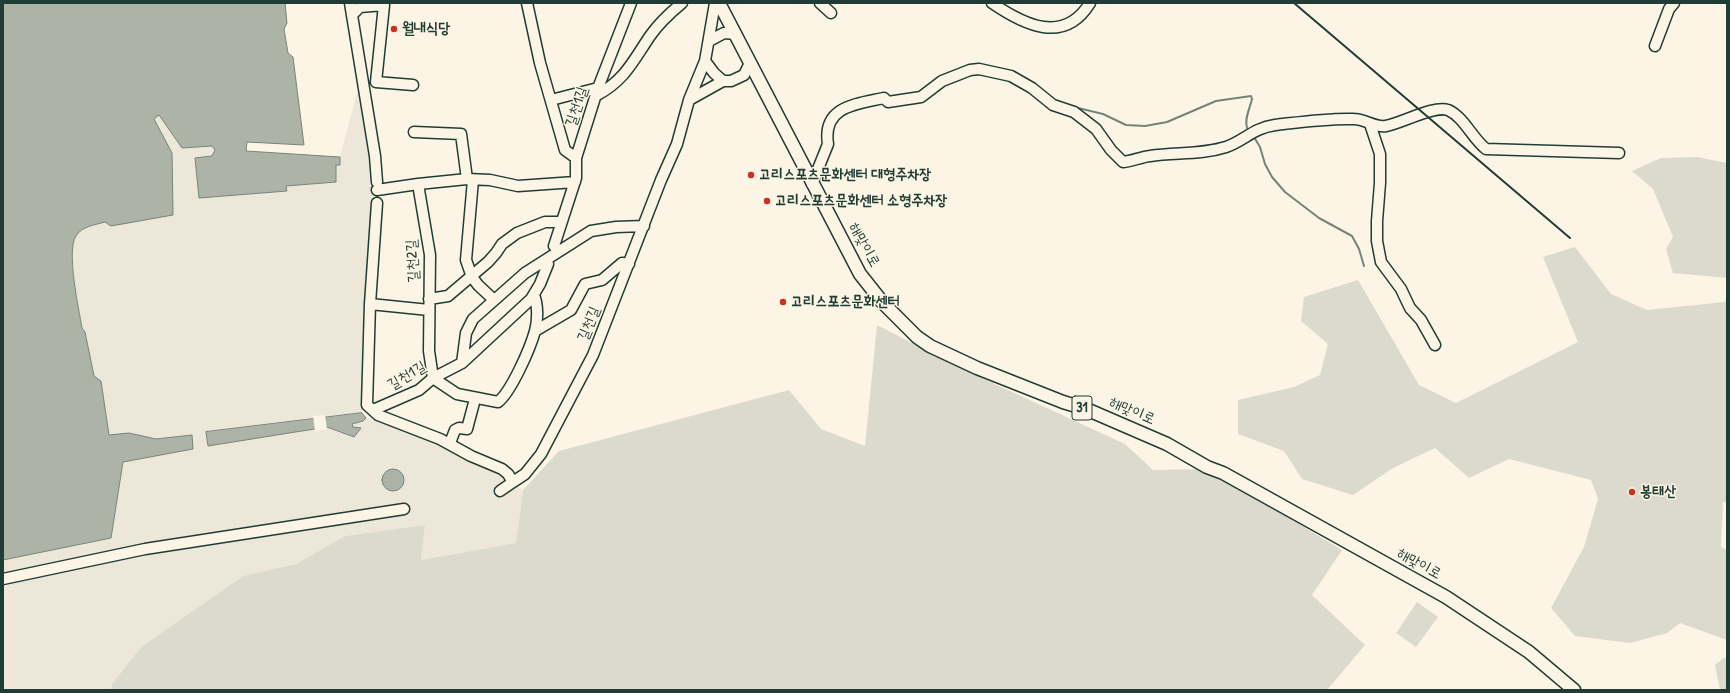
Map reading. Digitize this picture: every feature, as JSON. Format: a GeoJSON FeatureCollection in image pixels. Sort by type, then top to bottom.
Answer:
{"type":"FeatureCollection","features":[{"type":"Feature","properties":{"kind":"main road","name":"해맞이로"},"geometry":{"type":"LineString","coordinates":[[720,3],[812,184],[860,274],[883,303],[917,337],[930,346],[977,368],[1063,402],[1086,409],[1160,441],[1183,452],[1207,467],[1223,473],[1446,597],[1529,652],[1574,690]]}},
{"type":"Feature","properties":{"kind":"street"},"geometry":{"type":"LineString","coordinates":[[350,3],[375,156],[377,186],[470,180],[490,180],[518,186],[574,182]]}},
{"type":"Feature","properties":{"kind":"street"},"geometry":{"type":"LineString","coordinates":[[526,3],[540,63],[564,150],[576,158]]}},
{"type":"Feature","properties":{"kind":"street","name":"길천1길"},"geometry":{"type":"LineString","coordinates":[[370,408],[419,390],[433,378],[462,363],[534,295],[540,284],[551,255],[574,182],[576,158],[598,92],[631,3]]}},
{"type":"Feature","properties":{"kind":"street"},"geometry":{"type":"LineString","coordinates":[[551,100],[598,92],[610,88],[626,72],[658,25],[667,15],[682,3]]}},
{"type":"Feature","properties":{"kind":"street","name":"길천길"},"geometry":{"type":"LineString","coordinates":[[500,491],[525,474],[541,454],[593,355],[677,144],[690,100],[705,61],[715,3]]}},
{"type":"Feature","properties":{"kind":"street"},"geometry":{"type":"LineString","coordinates":[[820,3],[831,13]]}},
{"type":"Feature","properties":{"kind":"street"},"geometry":{"type":"LineString","coordinates":[[992,3],[1021,21],[1034,26],[1046,27],[1072,23],[1083,13],[1090,3]]}},
{"type":"Feature","properties":{"kind":"street"},"geometry":{"type":"LineString","coordinates":[[1655,46],[1669,8],[1674,3]]}},
{"type":"Feature","properties":{"kind":"street"},"geometry":{"type":"LineString","coordinates":[[352,15],[360,7],[384,5],[376,82],[413,85]]}},
{"type":"Feature","properties":{"kind":"street"},"geometry":{"type":"LineString","coordinates":[[709,42],[724,33],[736,34]]}},
{"type":"Feature","properties":{"kind":"street"},"geometry":{"type":"LineString","coordinates":[[705,61],[714,73],[723,81]]}},
{"type":"Feature","properties":{"kind":"street"},"geometry":{"type":"LineString","coordinates":[[690,100],[723,81],[731,81],[744,75],[750,63]]}},
{"type":"Feature","properties":{"kind":"street"},"geometry":{"type":"LineString","coordinates":[[812,184],[828,144],[827,137],[834,114],[851,106],[884,98],[888,102],[921,97],[942,81],[956,74],[979,69],[1011,76],[1032,88],[1053,105],[1074,112],[1096,129],[1111,150],[1123,162],[1150,156],[1214,150],[1235,144],[1257,130],[1273,125],[1344,118],[1356,119],[1370,124],[1384,126],[1435,110],[1446,110],[1456,115],[1479,143],[1486,149],[1619,153]]}},
{"type":"Feature","properties":{"kind":"street"},"geometry":{"type":"LineString","coordinates":[[744,75],[766,91]]}},
{"type":"Feature","properties":{"kind":"street"},"geometry":{"type":"LineString","coordinates":[[1370,124],[1380,154],[1377,241],[1381,262],[1401,289],[1410,308],[1421,320],[1435,345]]}},
{"type":"Feature","properties":{"kind":"street"},"geometry":{"type":"LineString","coordinates":[[414,132],[461,134],[470,180],[466,260],[472,277],[494,300]]}},
{"type":"Feature","properties":{"kind":"street","name":"길천2길"},"geometry":{"type":"LineString","coordinates":[[418,184],[430,255],[429,350],[433,378]]}},
{"type":"Feature","properties":{"kind":"street"},"geometry":{"type":"LineString","coordinates":[[377,202],[370,304],[370,408],[378,415],[450,443],[471,456],[502,469],[508,474],[513,482]]}},
{"type":"Feature","properties":{"kind":"street"},"geometry":{"type":"LineString","coordinates":[[429,299],[448,296],[472,277],[496,253],[502,244],[517,233],[545,222],[561,222]]}},
{"type":"Feature","properties":{"kind":"street"},"geometry":{"type":"LineString","coordinates":[[462,363],[466,333],[473,319],[525,274],[551,255],[591,231],[616,227],[644,226]]}},
{"type":"Feature","properties":{"kind":"street"},"geometry":{"type":"LineString","coordinates":[[535,331],[571,310],[585,284],[602,280],[622,263],[629,264]]}},
{"type":"Feature","properties":{"kind":"street"},"geometry":{"type":"LineString","coordinates":[[433,378],[457,394],[498,402],[504,398],[521,366],[535,331],[537,303],[534,295]]}},
{"type":"Feature","properties":{"kind":"street"},"geometry":{"type":"LineString","coordinates":[[370,304],[429,310]]}},
{"type":"Feature","properties":{"kind":"street"},"geometry":{"type":"LineString","coordinates":[[450,443],[455,430],[460,428],[467,429],[475,398]]}},
{"type":"Feature","properties":{"kind":"street"},"geometry":{"type":"LineString","coordinates":[[3,579],[145,549],[404,509]]}},
{"type":"Feature","properties":{"kind":"shaded area"},"geometry":{"type":"Polygon","coordinates":[[[3,3],[285,3],[287,23],[284,29],[288,53],[293,57],[304,145],[247,142],[246,151],[340,157],[340,165],[336,165],[336,182],[286,186],[287,191],[199,198],[195,158],[212,156],[215,150],[212,146],[182,148],[159,115],[154,119],[172,153],[173,215],[111,226],[105,222],[89,226],[82,230],[76,236],[73,243],[72,254],[74,280],[82,328],[85,332],[94,376],[101,381],[109,435],[129,433],[156,439],[192,435],[193,449],[123,462],[111,538],[3,560],[3,3]]]}},
{"type":"Feature","properties":{"kind":"shaded area"},"geometry":{"type":"Polygon","coordinates":[[[358,89],[374,175],[362,413],[206,432],[208,446],[327,427],[354,437],[360,428],[353,427],[352,424],[363,421],[366,418],[450,446],[523,490],[516,543],[421,560],[425,525],[345,536],[296,564],[243,576],[141,647],[112,684],[111,690],[3,690],[3,560],[111,538],[123,462],[193,449],[192,435],[155,439],[129,433],[109,436],[101,381],[94,376],[85,332],[82,328],[75,289],[72,247],[75,237],[84,228],[105,222],[172,153],[154,119],[159,115],[182,148],[212,146],[215,150],[200,198],[286,191],[286,186],[336,182],[336,165],[340,165],[340,157],[358,89]]]}},
{"type":"Feature","properties":{"kind":"shaded area"},"geometry":{"type":"Polygon","coordinates":[[[1697,157],[1727,163],[1727,278],[1673,273],[1666,249],[1673,237],[1653,189],[1632,171],[1661,158],[1697,157]]]}},
{"type":"Feature","properties":{"kind":"shaded area"},"geometry":{"type":"Polygon","coordinates":[[[1575,247],[1611,294],[1647,310],[1725,302],[1727,293],[1727,502],[1723,502],[1721,547],[1727,550],[1727,640],[1680,623],[1667,633],[1630,643],[1575,636],[1551,608],[1584,547],[1598,499],[1591,480],[1509,459],[1469,478],[1435,448],[1393,468],[1353,495],[1302,479],[1284,451],[1238,434],[1238,400],[1294,387],[1320,375],[1328,344],[1301,321],[1304,297],[1358,280],[1419,385],[1456,403],[1578,342],[1543,257],[1575,247]]]}},
{"type":"Feature","properties":{"kind":"shaded area"},"geometry":{"type":"Polygon","coordinates":[[[877,325],[960,368],[1125,444],[1153,470],[1208,469],[1342,550],[1312,595],[1365,645],[1327,690],[111,690],[112,684],[141,647],[243,576],[296,564],[345,536],[425,525],[421,560],[516,543],[523,490],[559,451],[789,390],[821,429],[865,446],[877,325]]]}},
{"type":"Feature","properties":{"kind":"shaded area"},"geometry":{"type":"Polygon","coordinates":[[[362,413],[366,418],[363,421],[352,424],[353,427],[361,428],[354,437],[327,427],[208,446],[206,432],[362,413]]]}},
{"type":"Feature","properties":{"kind":"shaded area"},"geometry":{"type":"Polygon","coordinates":[[[393,469],[401,472],[404,480],[401,488],[393,491],[385,488],[382,480],[385,472],[393,469]]]}},
{"type":"Feature","properties":{"kind":"shaded area"},"geometry":{"type":"Polygon","coordinates":[[[1417,602],[1438,617],[1416,647],[1396,633],[1417,602]]]}},
{"type":"Feature","properties":{"kind":"shaded area"},"geometry":{"type":"Polygon","coordinates":[[[1725,657],[1727,667],[1727,690],[1720,690],[1715,665],[1725,657]]]}},
{"type":"Feature","properties":{"kind":"pier"},"geometry":{"type":"Polygon","coordinates":[[[325,415],[327,429],[315,431],[313,416],[325,415]]]}},
{"type":"Feature","properties":{"kind":"waterway"},"geometry":{"type":"LineString","coordinates":[[1074,107],[1103,114],[1126,125],[1145,126],[1167,122],[1216,101],[1251,96],[1252,99],[1246,121],[1247,128]]}},
{"type":"Feature","properties":{"kind":"waterway"},"geometry":{"type":"LineString","coordinates":[[1254,137],[1260,147],[1265,164],[1272,177],[1285,192],[1319,218],[1352,236],[1359,249],[1364,266]]}},
{"type":"Feature","properties":{"kind":"railway"},"geometry":{"type":"LineString","coordinates":[[1294,3],[1570,238]]}},
{"type":"Feature","properties":{"kind":"place","name":"월내식당"},"geometry":{"type":"Point","coordinates":[394,29]}},
{"type":"Feature","properties":{"kind":"place","name":"고리스포츠문화센터 대형주차장"},"geometry":{"type":"Point","coordinates":[751,175]}},
{"type":"Feature","properties":{"kind":"place","name":"고리스포츠문화센터 소형주차장"},"geometry":{"type":"Point","coordinates":[767,201]}},
{"type":"Feature","properties":{"kind":"place","name":"고리스포츠문화센터"},"geometry":{"type":"Point","coordinates":[783,302]}},
{"type":"Feature","properties":{"kind":"place","name":"봉태산"},"geometry":{"type":"Point","coordinates":[1632,492]}}]}
